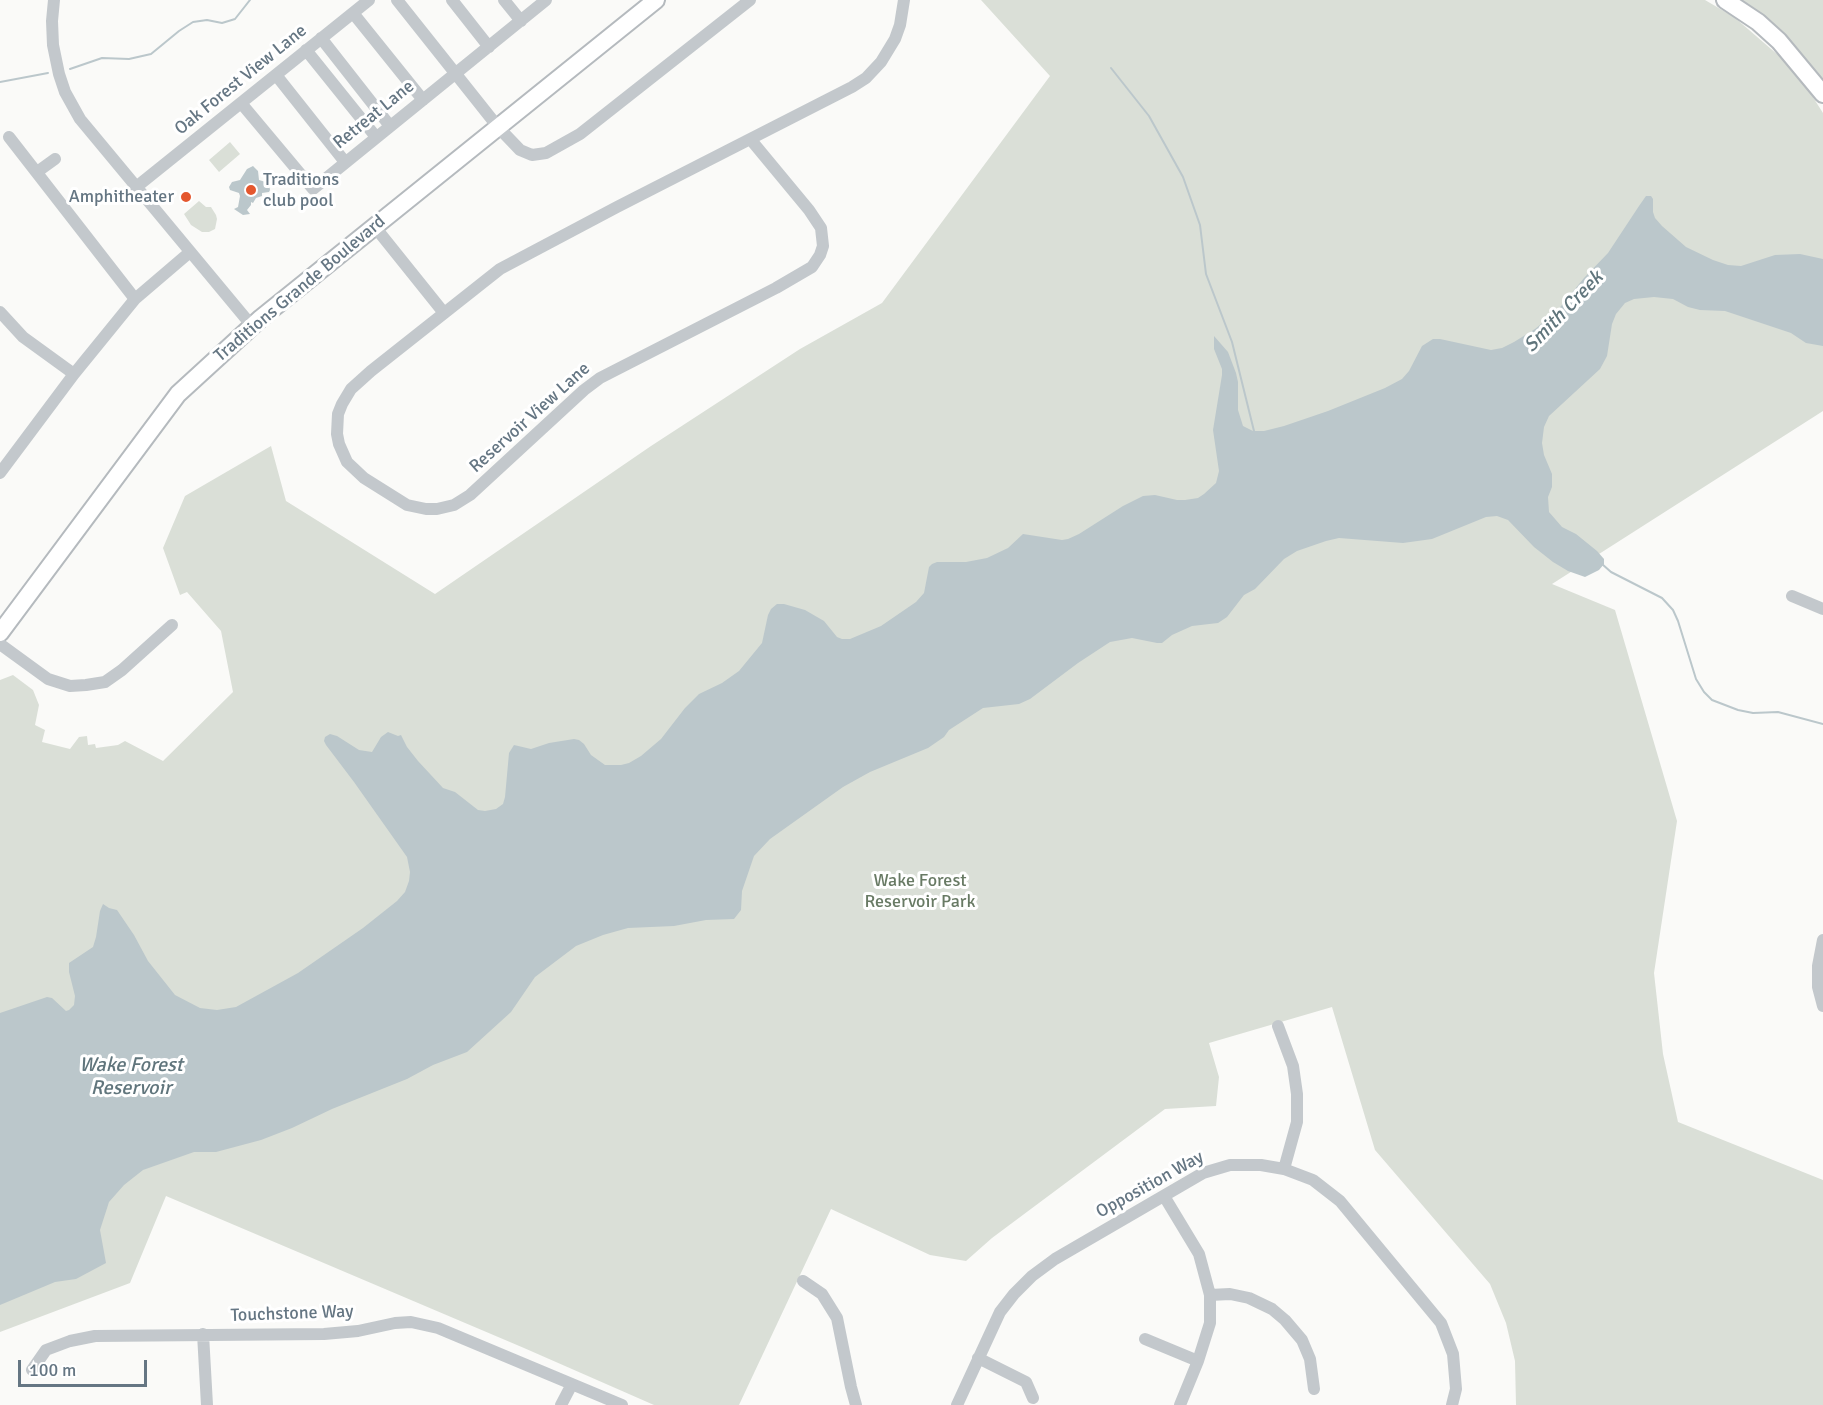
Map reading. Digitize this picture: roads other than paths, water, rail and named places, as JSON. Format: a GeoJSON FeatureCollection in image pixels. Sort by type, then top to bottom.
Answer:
{"type":"FeatureCollection","features":[{"type":"Feature","properties":{"kind":"main road"},"geometry":{"type":"LineString","coordinates":[[1725,0],[1758,22],[1779,41],[1823,94]]}},
{"type":"Feature","properties":{"kind":"main road","name":"Traditions Grande Boulevard"},"geometry":{"type":"LineString","coordinates":[[0,633],[178,394],[252,326],[647,3]]}},
{"type":"Feature","properties":{"kind":"street"},"geometry":{"type":"LineString","coordinates":[[54,0],[53,45],[65,92],[86,127],[252,326]]}},
{"type":"Feature","properties":{"kind":"street","name":"Oak Forest View Lane"},"geometry":{"type":"LineString","coordinates":[[135,188],[369,0]]}},
{"type":"Feature","properties":{"kind":"street"},"geometry":{"type":"LineString","coordinates":[[397,0],[498,127],[520,150],[532,155],[546,153],[580,134],[750,0]]}},
{"type":"Feature","properties":{"kind":"street"},"geometry":{"type":"LineString","coordinates":[[452,0],[489,46]]}},
{"type":"Feature","properties":{"kind":"street"},"geometry":{"type":"LineString","coordinates":[[504,0],[521,21]]}},
{"type":"Feature","properties":{"kind":"street","name":"Retreat Lane"},"geometry":{"type":"LineString","coordinates":[[241,103],[313,189],[546,0]]}},
{"type":"Feature","properties":{"kind":"street","name":"Reservoir View Lane"},"geometry":{"type":"LineString","coordinates":[[751,140],[809,210],[821,228],[823,246],[812,267],[776,288],[611,371],[584,390],[462,501],[445,508],[417,508],[399,501],[354,470],[342,454],[337,422],[342,404],[351,389],[371,371],[488,277],[508,264],[852,87],[876,69],[895,39],[904,0]]}},
{"type":"Feature","properties":{"kind":"street"},"geometry":{"type":"LineString","coordinates":[[353,13],[423,100]]}},
{"type":"Feature","properties":{"kind":"street"},"geometry":{"type":"LineString","coordinates":[[321,38],[390,126]]}},
{"type":"Feature","properties":{"kind":"street"},"geometry":{"type":"LineString","coordinates":[[306,50],[376,137]]}},
{"type":"Feature","properties":{"kind":"street"},"geometry":{"type":"LineString","coordinates":[[276,75],[345,162]]}},
{"type":"Feature","properties":{"kind":"street"},"geometry":{"type":"LineString","coordinates":[[9,137],[135,299]]}},
{"type":"Feature","properties":{"kind":"street"},"geometry":{"type":"LineString","coordinates":[[36,172],[55,159]]}},
{"type":"Feature","properties":{"kind":"street"},"geometry":{"type":"LineString","coordinates":[[375,227],[444,313]]}},
{"type":"Feature","properties":{"kind":"street"},"geometry":{"type":"LineString","coordinates":[[0,472],[74,374],[135,299],[190,252]]}},
{"type":"Feature","properties":{"kind":"street"},"geometry":{"type":"LineString","coordinates":[[0,312],[23,337],[74,374]]}},
{"type":"Feature","properties":{"kind":"street"},"geometry":{"type":"LineString","coordinates":[[1792,596],[1823,609]]}},
{"type":"Feature","properties":{"kind":"street"},"geometry":{"type":"LineString","coordinates":[[0,644],[48,679],[70,686],[86,685],[105,682],[172,625]]}},
{"type":"Feature","properties":{"kind":"street"},"geometry":{"type":"LineString","coordinates":[[1823,940],[1818,966],[1818,987],[1823,1006]]}},
{"type":"Feature","properties":{"kind":"street"},"geometry":{"type":"LineString","coordinates":[[1278,1026],[1293,1066],[1297,1094],[1297,1122],[1284,1169]]}},
{"type":"Feature","properties":{"kind":"street","name":"Opposition Way"},"geometry":{"type":"LineString","coordinates":[[957,1405],[1000,1312],[1032,1276],[1055,1259],[1203,1173],[1230,1165],[1261,1165],[1284,1169],[1312,1180],[1340,1201],[1441,1323],[1453,1354],[1456,1389],[1452,1405]]}},
{"type":"Feature","properties":{"kind":"street"},"geometry":{"type":"LineString","coordinates":[[1164,1196],[1198,1254],[1210,1296],[1210,1323],[1180,1405]]}},
{"type":"Feature","properties":{"kind":"street"},"geometry":{"type":"LineString","coordinates":[[803,1281],[822,1294],[837,1318],[856,1405]]}},
{"type":"Feature","properties":{"kind":"street"},"geometry":{"type":"LineString","coordinates":[[1210,1296],[1230,1294],[1249,1298],[1272,1309],[1285,1320],[1302,1340],[1310,1359],[1314,1389]]}},
{"type":"Feature","properties":{"kind":"street","name":"Touchstone Way"},"geometry":{"type":"LineString","coordinates":[[32,1370],[46,1350],[82,1338],[107,1335],[324,1334],[358,1331],[404,1322],[438,1328],[622,1405]]}},
{"type":"Feature","properties":{"kind":"street"},"geometry":{"type":"LineString","coordinates":[[204,1334],[207,1405]]}},
{"type":"Feature","properties":{"kind":"street"},"geometry":{"type":"LineString","coordinates":[[1145,1339],[1198,1360]]}},
{"type":"Feature","properties":{"kind":"street"},"geometry":{"type":"LineString","coordinates":[[978,1358],[1026,1382],[1033,1398]]}},
{"type":"Feature","properties":{"kind":"street"},"geometry":{"type":"LineString","coordinates":[[561,1405],[572,1384]]}},
{"type":"Feature","properties":{"kind":"water","name":"Traditions club pool"},"geometry":{"type":"Polygon","coordinates":[[[253,166],[258,171],[259,180],[269,183],[270,190],[262,193],[262,196],[256,198],[253,203],[251,202],[247,210],[250,214],[243,215],[234,209],[238,207],[239,193],[230,190],[229,187],[232,182],[240,180],[247,169],[253,166]]]}},
{"type":"Feature","properties":{"kind":"water","name":"Wake Forest Reservoir"},"geometry":{"type":"Polygon","coordinates":[[[1646,196],[1651,196],[1653,199],[1655,218],[1662,226],[1686,247],[1713,260],[1741,266],[1775,255],[1800,254],[1823,259],[1823,346],[1806,343],[1791,333],[1725,311],[1700,310],[1673,299],[1654,297],[1634,299],[1625,303],[1616,314],[1612,324],[1607,356],[1600,369],[1549,416],[1544,427],[1542,443],[1552,474],[1552,487],[1548,497],[1549,512],[1562,527],[1576,534],[1604,559],[1604,564],[1599,570],[1585,577],[1568,571],[1534,547],[1508,520],[1497,516],[1486,517],[1432,539],[1403,543],[1339,538],[1297,551],[1284,559],[1255,589],[1244,595],[1227,617],[1218,623],[1192,626],[1172,635],[1162,643],[1132,638],[1110,642],[1030,699],[1019,704],[983,708],[949,730],[944,737],[928,748],[870,772],[843,787],[770,839],[754,856],[742,891],[741,910],[734,919],[706,920],[674,926],[628,928],[576,946],[535,977],[511,1012],[467,1052],[261,1140],[216,1152],[194,1152],[143,1170],[124,1185],[109,1202],[100,1230],[106,1263],[76,1279],[55,1282],[0,1305],[0,1013],[47,997],[52,998],[66,1011],[74,1005],[75,996],[69,963],[93,947],[103,904],[117,910],[148,961],[175,995],[200,1008],[217,1010],[236,1007],[298,973],[363,928],[405,892],[410,872],[407,857],[326,745],[325,737],[330,734],[337,736],[359,750],[372,752],[381,737],[388,732],[401,735],[418,761],[443,788],[455,792],[478,810],[485,811],[496,809],[503,804],[509,753],[514,745],[531,749],[574,739],[584,744],[591,755],[605,765],[629,763],[661,739],[699,694],[722,683],[739,671],[762,643],[768,615],[777,604],[805,610],[824,621],[837,637],[850,639],[881,626],[916,602],[924,593],[929,567],[932,564],[987,558],[1008,548],[1023,534],[1068,539],[1143,496],[1155,495],[1185,500],[1198,498],[1204,494],[1216,483],[1219,471],[1213,430],[1222,369],[1214,349],[1214,336],[1228,352],[1236,373],[1238,410],[1243,426],[1253,431],[1264,431],[1284,426],[1328,411],[1402,379],[1409,371],[1422,346],[1433,339],[1491,350],[1502,348],[1535,329],[1557,311],[1608,253],[1646,196]]]}},
{"type":"Feature","properties":{"kind":"waterway"},"geometry":{"type":"LineString","coordinates":[[70,69],[102,58],[129,59],[151,54],[193,22],[207,20],[222,23],[235,19],[250,0]]}},
{"type":"Feature","properties":{"kind":"waterway"},"geometry":{"type":"LineString","coordinates":[[1111,68],[1149,116],[1183,177],[1200,225],[1206,274],[1232,342],[1254,431]]}},
{"type":"Feature","properties":{"kind":"waterway"},"geometry":{"type":"LineString","coordinates":[[0,82],[48,73]]}},
{"type":"Feature","properties":{"kind":"waterway"},"geometry":{"type":"LineString","coordinates":[[1602,564],[1611,572],[1662,598],[1673,610],[1696,679],[1712,700],[1738,710],[1753,713],[1778,712],[1823,724]]}},
{"type":"Feature","properties":{"kind":"place","name":"Traditions club pool"},"geometry":{"type":"Point","coordinates":[251,190]}},
{"type":"Feature","properties":{"kind":"place","name":"Amphitheater"},"geometry":{"type":"Point","coordinates":[186,197]}},
{"type":"Feature","properties":{"kind":"water label","name":"Smith Creek"},"geometry":{"type":"Point","coordinates":[1564,312]}},
{"type":"Feature","properties":{"kind":"park label","name":"Wake Forest Reservoir Park"},"geometry":{"type":"Point","coordinates":[920,891]}}]}
